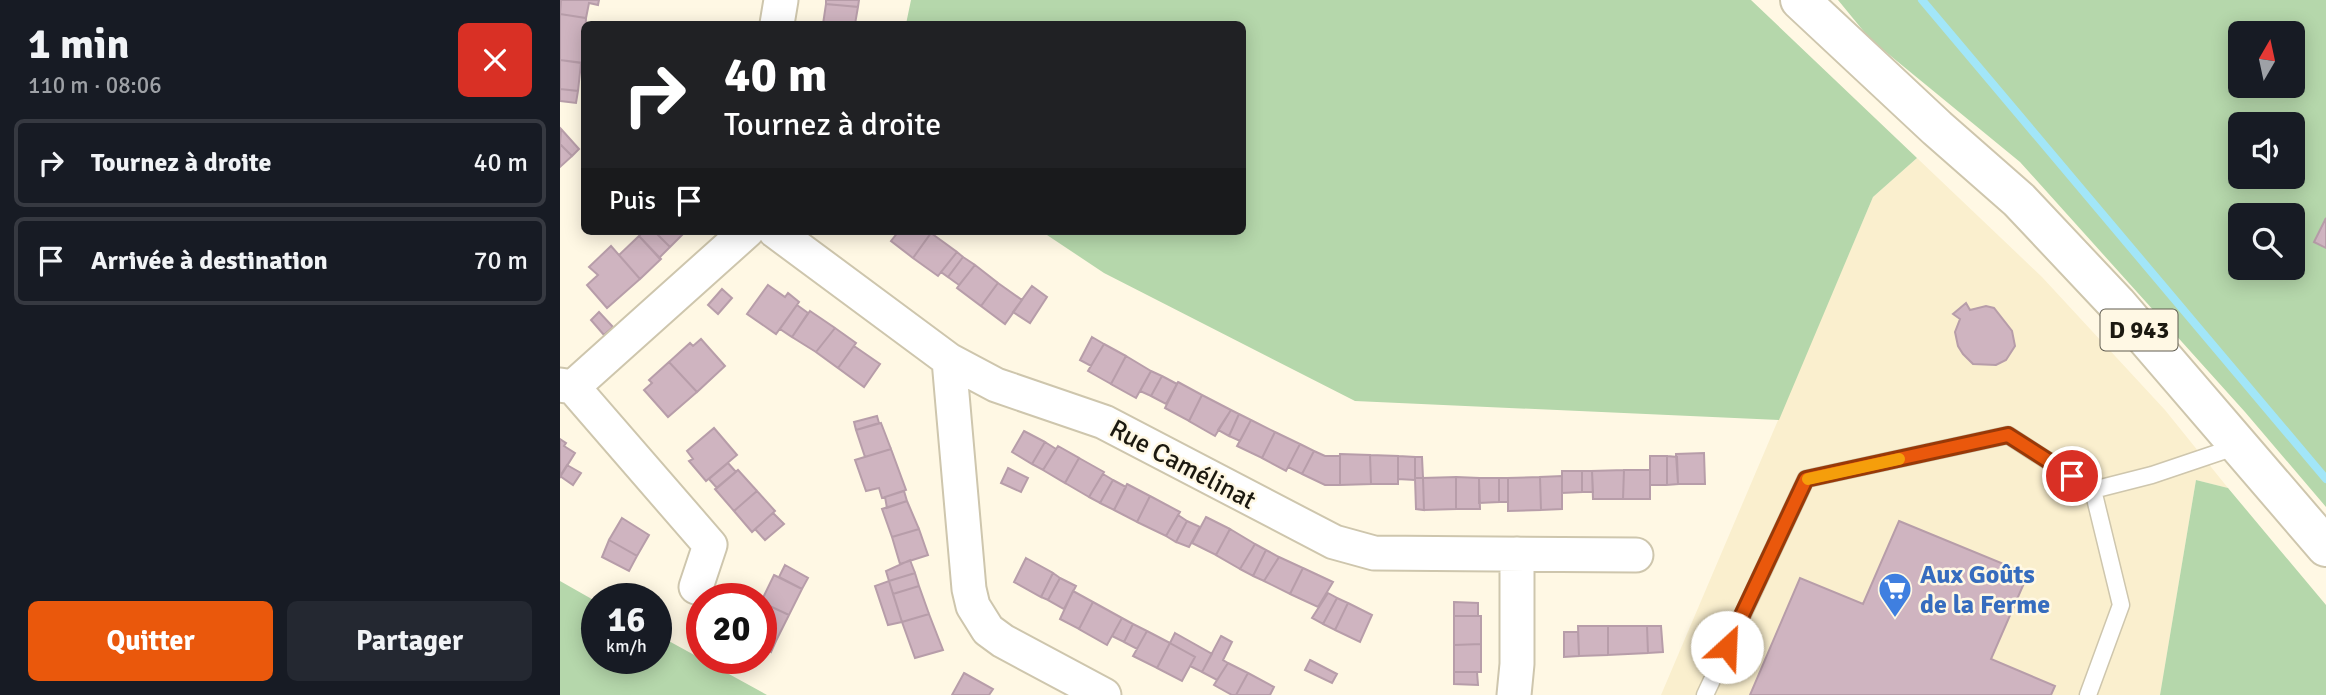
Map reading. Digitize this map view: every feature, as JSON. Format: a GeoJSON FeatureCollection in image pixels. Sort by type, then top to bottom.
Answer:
{"type":"FeatureCollection","features":[{"type":"Feature","properties":{"kind":"main road","name":"D 943"},"geometry":{"type":"LineString","coordinates":[[1772,0],[1819,43],[1937,128]]}},
{"type":"Feature","properties":{"kind":"main road","name":"D 943"},"geometry":{"type":"LineString","coordinates":[[1800,0],[1937,128],[2019,200],[2084,267],[2326,547]]}},
{"type":"Feature","properties":{"kind":"street"},"geometry":{"type":"LineString","coordinates":[[778,21],[781,0]]}},
{"type":"Feature","properties":{"kind":"street"},"geometry":{"type":"LineString","coordinates":[[697,583],[710,545],[566,386],[742,235]]}},
{"type":"Feature","properties":{"kind":"street","name":"Rue Camélinat"},"geometry":{"type":"LineString","coordinates":[[780,235],[949,360],[996,385],[1104,422],[1317,535],[1343,546],[1374,553],[1636,555]]}},
{"type":"Feature","properties":{"kind":"street"},"geometry":{"type":"LineString","coordinates":[[949,360],[969,589],[973,606],[988,630],[1003,641],[1104,695]]}},
{"type":"Feature","properties":{"kind":"street"},"geometry":{"type":"LineString","coordinates":[[1514,695],[1517,664],[1517,554]]}},
{"type":"Feature","properties":{"kind":"lane"},"geometry":{"type":"LineString","coordinates":[[1705,695],[1806,479],[2008,435],[2093,490],[2120,605],[2088,695]]}},
{"type":"Feature","properties":{"kind":"lane"},"geometry":{"type":"LineString","coordinates":[[2093,490],[2152,475],[2240,445]]}},
{"type":"Feature","properties":{"kind":"shaded area"},"geometry":{"type":"Polygon","coordinates":[[[1917,158],[2042,277],[2165,410],[2228,488],[2196,480],[2160,695],[1661,695],[1873,197],[1917,158]]]}},
{"type":"Feature","properties":{"kind":"green space"},"geometry":{"type":"Polygon","coordinates":[[[911,0],[1751,0],[1917,158],[1873,197],[1779,420],[1355,401],[1104,273],[1047,235],[1246,235],[1246,21],[907,21],[911,0]]]}},
{"type":"Feature","properties":{"kind":"green space"},"geometry":{"type":"Polygon","coordinates":[[[1838,0],[2326,0],[2326,507],[2245,412],[2020,162],[1870,39],[1838,0]]]}},
{"type":"Feature","properties":{"kind":"green space"},"geometry":{"type":"Polygon","coordinates":[[[2196,480],[2228,488],[2326,605],[2326,695],[2160,695],[2196,480]]]}},
{"type":"Feature","properties":{"kind":"green space"},"geometry":{"type":"Polygon","coordinates":[[[560,581],[581,593],[581,674],[672,674],[672,643],[686,650],[686,674],[729,674],[767,695],[560,695],[560,581]]]}},
{"type":"Feature","properties":{"kind":"building"},"geometry":{"type":"Polygon","coordinates":[[[561,0],[599,0],[598,5],[589,3],[586,18],[560,14],[561,0]]]}},
{"type":"Feature","properties":{"kind":"building"},"geometry":{"type":"Polygon","coordinates":[[[826,0],[859,0],[858,7],[826,4],[826,0]]]}},
{"type":"Feature","properties":{"kind":"building"},"geometry":{"type":"Polygon","coordinates":[[[826,4],[858,7],[856,21],[823,21],[826,4]]]}},
{"type":"Feature","properties":{"kind":"building"},"geometry":{"type":"Polygon","coordinates":[[[560,14],[586,18],[586,21],[581,21],[581,63],[560,60],[560,14]]]}},
{"type":"Feature","properties":{"kind":"building"},"geometry":{"type":"Polygon","coordinates":[[[560,60],[581,63],[578,91],[560,89],[560,60]]]}},
{"type":"Feature","properties":{"kind":"building"},"geometry":{"type":"Polygon","coordinates":[[[560,89],[578,91],[576,103],[560,101],[560,89]]]}},
{"type":"Feature","properties":{"kind":"building"},"geometry":{"type":"Polygon","coordinates":[[[561,129],[579,149],[572,156],[560,144],[561,129]]]}},
{"type":"Feature","properties":{"kind":"building"},"geometry":{"type":"Polygon","coordinates":[[[560,144],[572,156],[560,167],[560,144]]]}},
{"type":"Feature","properties":{"kind":"building"},"geometry":{"type":"Polygon","coordinates":[[[2326,218],[2326,248],[2314,242],[2326,218]]]}},
{"type":"Feature","properties":{"kind":"building"},"geometry":{"type":"Polygon","coordinates":[[[658,235],[670,247],[659,258],[639,236],[658,235]]]}},
{"type":"Feature","properties":{"kind":"building"},"geometry":{"type":"Polygon","coordinates":[[[658,235],[682,235],[670,247],[658,235]]]}},
{"type":"Feature","properties":{"kind":"building"},"geometry":{"type":"Polygon","coordinates":[[[896,235],[930,235],[913,258],[891,241],[896,235]]]}},
{"type":"Feature","properties":{"kind":"building"},"geometry":{"type":"Polygon","coordinates":[[[930,235],[934,235],[957,252],[938,276],[913,258],[930,235]]]}},
{"type":"Feature","properties":{"kind":"building"},"geometry":{"type":"Polygon","coordinates":[[[639,236],[661,259],[640,279],[619,255],[639,236]]]}},
{"type":"Feature","properties":{"kind":"building"},"geometry":{"type":"Polygon","coordinates":[[[611,246],[640,279],[607,308],[587,285],[598,275],[589,267],[611,246]]]}},
{"type":"Feature","properties":{"kind":"building"},"geometry":{"type":"Polygon","coordinates":[[[957,252],[963,257],[948,277],[941,272],[957,252]]]}},
{"type":"Feature","properties":{"kind":"building"},"geometry":{"type":"Polygon","coordinates":[[[963,257],[975,265],[959,285],[948,277],[963,257]]]}},
{"type":"Feature","properties":{"kind":"building"},"geometry":{"type":"Polygon","coordinates":[[[975,265],[998,283],[981,306],[957,288],[975,265]]]}},
{"type":"Feature","properties":{"kind":"building"},"geometry":{"type":"Polygon","coordinates":[[[998,283],[1022,300],[1005,324],[981,306],[998,283]]]}},
{"type":"Feature","properties":{"kind":"building"},"geometry":{"type":"Polygon","coordinates":[[[768,285],[785,297],[788,293],[799,302],[776,334],[747,314],[768,285]]]}},
{"type":"Feature","properties":{"kind":"building"},"geometry":{"type":"Polygon","coordinates":[[[1032,286],[1047,297],[1030,323],[1013,312],[1032,286]]]}},
{"type":"Feature","properties":{"kind":"building"},"geometry":{"type":"Polygon","coordinates":[[[722,289],[732,298],[718,314],[708,305],[722,289]]]}},
{"type":"Feature","properties":{"kind":"building"},"geometry":{"type":"Polygon","coordinates":[[[1966,303],[1970,310],[1986,306],[1994,308],[2012,331],[2015,346],[2006,360],[1996,365],[1973,364],[1963,354],[1955,332],[1960,319],[1953,314],[1966,303]]]}},
{"type":"Feature","properties":{"kind":"building"},"geometry":{"type":"Polygon","coordinates":[[[797,305],[808,313],[792,337],[780,329],[797,305]]]}},
{"type":"Feature","properties":{"kind":"building"},"geometry":{"type":"Polygon","coordinates":[[[810,311],[835,328],[816,352],[792,337],[810,311]]]}},
{"type":"Feature","properties":{"kind":"building"},"geometry":{"type":"Polygon","coordinates":[[[599,312],[613,327],[604,335],[591,320],[599,312]]]}},
{"type":"Feature","properties":{"kind":"building"},"geometry":{"type":"Polygon","coordinates":[[[835,328],[856,343],[838,368],[816,352],[835,328]]]}},
{"type":"Feature","properties":{"kind":"building"},"geometry":{"type":"Polygon","coordinates":[[[1092,337],[1104,344],[1091,366],[1080,360],[1092,337]]]}},
{"type":"Feature","properties":{"kind":"building"},"geometry":{"type":"Polygon","coordinates":[[[701,339],[725,366],[697,392],[669,362],[690,343],[693,346],[701,339]]]}},
{"type":"Feature","properties":{"kind":"building"},"geometry":{"type":"Polygon","coordinates":[[[1104,344],[1126,356],[1111,384],[1088,371],[1104,344]]]}},
{"type":"Feature","properties":{"kind":"building"},"geometry":{"type":"Polygon","coordinates":[[[854,346],[880,364],[864,387],[838,368],[854,346]]]}},
{"type":"Feature","properties":{"kind":"building"},"geometry":{"type":"Polygon","coordinates":[[[1126,356],[1151,371],[1136,398],[1111,384],[1126,356]]]}},
{"type":"Feature","properties":{"kind":"building"},"geometry":{"type":"Polygon","coordinates":[[[669,362],[697,392],[668,417],[644,390],[652,383],[649,380],[669,362]]]}},
{"type":"Feature","properties":{"kind":"building"},"geometry":{"type":"Polygon","coordinates":[[[1151,371],[1162,376],[1151,396],[1140,391],[1151,371]]]}},
{"type":"Feature","properties":{"kind":"building"},"geometry":{"type":"Polygon","coordinates":[[[1162,376],[1177,384],[1166,404],[1151,396],[1162,376]]]}},
{"type":"Feature","properties":{"kind":"building"},"geometry":{"type":"Polygon","coordinates":[[[1178,382],[1202,395],[1189,421],[1165,408],[1178,382]]]}},
{"type":"Feature","properties":{"kind":"building"},"geometry":{"type":"Polygon","coordinates":[[[1202,395],[1231,410],[1215,436],[1189,421],[1202,395]]]}},
{"type":"Feature","properties":{"kind":"building"},"geometry":{"type":"Polygon","coordinates":[[[1231,410],[1239,414],[1229,436],[1218,430],[1231,410]]]}},
{"type":"Feature","properties":{"kind":"building"},"geometry":{"type":"Polygon","coordinates":[[[1239,414],[1251,420],[1240,441],[1229,436],[1239,414]]]}},
{"type":"Feature","properties":{"kind":"building"},"geometry":{"type":"Polygon","coordinates":[[[877,416],[879,423],[856,430],[854,422],[877,416]]]}},
{"type":"Feature","properties":{"kind":"building"},"geometry":{"type":"Polygon","coordinates":[[[1251,420],[1275,432],[1262,458],[1237,446],[1251,420]]]}},
{"type":"Feature","properties":{"kind":"building"},"geometry":{"type":"Polygon","coordinates":[[[881,423],[891,449],[865,457],[856,430],[881,423]]]}},
{"type":"Feature","properties":{"kind":"building"},"geometry":{"type":"Polygon","coordinates":[[[714,428],[737,455],[706,481],[689,461],[693,459],[687,451],[714,428]]]}},
{"type":"Feature","properties":{"kind":"building"},"geometry":{"type":"Polygon","coordinates":[[[1024,431],[1045,442],[1032,464],[1012,452],[1024,431]]]}},
{"type":"Feature","properties":{"kind":"building"},"geometry":{"type":"Polygon","coordinates":[[[1275,432],[1300,444],[1286,471],[1262,458],[1275,432]]]}},
{"type":"Feature","properties":{"kind":"building"},"geometry":{"type":"Polygon","coordinates":[[[560,439],[566,443],[564,446],[575,453],[560,477],[560,439]]]}},
{"type":"Feature","properties":{"kind":"building"},"geometry":{"type":"Polygon","coordinates":[[[1045,442],[1056,449],[1043,470],[1032,464],[1045,442]]]}},
{"type":"Feature","properties":{"kind":"building"},"geometry":{"type":"Polygon","coordinates":[[[1300,444],[1314,451],[1302,474],[1288,467],[1300,444]]]}},
{"type":"Feature","properties":{"kind":"building"},"geometry":{"type":"Polygon","coordinates":[[[1058,446],[1079,458],[1065,483],[1043,470],[1058,446]]]}},
{"type":"Feature","properties":{"kind":"building"},"geometry":{"type":"Polygon","coordinates":[[[891,449],[906,490],[882,498],[879,488],[866,491],[855,460],[891,449]]]}},
{"type":"Feature","properties":{"kind":"building"},"geometry":{"type":"Polygon","coordinates":[[[1314,451],[1325,456],[1340,456],[1340,485],[1325,485],[1302,474],[1314,451]]]}},
{"type":"Feature","properties":{"kind":"building"},"geometry":{"type":"Polygon","coordinates":[[[1704,453],[1705,484],[1678,484],[1676,454],[1704,453]]]}},
{"type":"Feature","properties":{"kind":"building"},"geometry":{"type":"Polygon","coordinates":[[[1340,454],[1370,455],[1371,484],[1340,485],[1340,454]]]}},
{"type":"Feature","properties":{"kind":"building"},"geometry":{"type":"Polygon","coordinates":[[[1370,455],[1398,456],[1398,484],[1371,484],[1370,455]]]}},
{"type":"Feature","properties":{"kind":"building"},"geometry":{"type":"Polygon","coordinates":[[[1398,456],[1415,457],[1415,480],[1398,479],[1398,456]]]}},
{"type":"Feature","properties":{"kind":"building"},"geometry":{"type":"Polygon","coordinates":[[[1650,456],[1667,456],[1667,485],[1650,485],[1650,456]]]}},
{"type":"Feature","properties":{"kind":"building"},"geometry":{"type":"Polygon","coordinates":[[[1667,456],[1677,457],[1678,484],[1667,485],[1667,456]]]}},
{"type":"Feature","properties":{"kind":"building"},"geometry":{"type":"Polygon","coordinates":[[[1415,457],[1422,457],[1423,478],[1415,478],[1415,457]]]}},
{"type":"Feature","properties":{"kind":"building"},"geometry":{"type":"Polygon","coordinates":[[[1079,458],[1104,472],[1089,497],[1065,483],[1079,458]]]}},
{"type":"Feature","properties":{"kind":"building"},"geometry":{"type":"Polygon","coordinates":[[[728,463],[736,472],[717,488],[709,479],[728,463]]]}},
{"type":"Feature","properties":{"kind":"building"},"geometry":{"type":"Polygon","coordinates":[[[567,465],[581,473],[573,485],[560,476],[567,465]]]}},
{"type":"Feature","properties":{"kind":"building"},"geometry":{"type":"Polygon","coordinates":[[[1008,468],[1028,478],[1021,492],[1001,483],[1008,468]]]}},
{"type":"Feature","properties":{"kind":"building"},"geometry":{"type":"Polygon","coordinates":[[[738,470],[757,491],[734,511],[715,489],[738,470]]]}},
{"type":"Feature","properties":{"kind":"building"},"geometry":{"type":"Polygon","coordinates":[[[1624,470],[1623,499],[1593,499],[1592,471],[1624,470]]]}},
{"type":"Feature","properties":{"kind":"building"},"geometry":{"type":"Polygon","coordinates":[[[1624,470],[1650,470],[1650,499],[1623,499],[1624,470]]]}},
{"type":"Feature","properties":{"kind":"building"},"geometry":{"type":"Polygon","coordinates":[[[1562,471],[1582,471],[1582,492],[1562,493],[1562,471]]]}},
{"type":"Feature","properties":{"kind":"building"},"geometry":{"type":"Polygon","coordinates":[[[1582,471],[1592,471],[1593,492],[1582,492],[1582,471]]]}},
{"type":"Feature","properties":{"kind":"building"},"geometry":{"type":"Polygon","coordinates":[[[1103,474],[1113,480],[1100,503],[1089,497],[1103,474]]]}},
{"type":"Feature","properties":{"kind":"building"},"geometry":{"type":"Polygon","coordinates":[[[1562,476],[1562,509],[1541,510],[1540,477],[1562,476]]]}},
{"type":"Feature","properties":{"kind":"building"},"geometry":{"type":"Polygon","coordinates":[[[1456,477],[1479,478],[1480,509],[1456,509],[1456,477]]]}},
{"type":"Feature","properties":{"kind":"building"},"geometry":{"type":"Polygon","coordinates":[[[1456,477],[1456,509],[1424,510],[1423,478],[1456,477]]]}},
{"type":"Feature","properties":{"kind":"building"},"geometry":{"type":"Polygon","coordinates":[[[1540,477],[1541,510],[1508,511],[1508,478],[1540,477]]]}},
{"type":"Feature","properties":{"kind":"building"},"geometry":{"type":"Polygon","coordinates":[[[1415,478],[1423,478],[1424,510],[1416,509],[1415,478]]]}},
{"type":"Feature","properties":{"kind":"building"},"geometry":{"type":"Polygon","coordinates":[[[1479,478],[1499,478],[1499,502],[1479,503],[1479,478]]]}},
{"type":"Feature","properties":{"kind":"building"},"geometry":{"type":"Polygon","coordinates":[[[1499,478],[1508,478],[1508,502],[1499,502],[1499,478]]]}},
{"type":"Feature","properties":{"kind":"building"},"geometry":{"type":"Polygon","coordinates":[[[1113,480],[1126,487],[1114,510],[1100,503],[1113,480]]]}},
{"type":"Feature","properties":{"kind":"building"},"geometry":{"type":"Polygon","coordinates":[[[1127,484],[1150,496],[1137,522],[1114,510],[1127,484]]]}},
{"type":"Feature","properties":{"kind":"building"},"geometry":{"type":"Polygon","coordinates":[[[757,491],[775,511],[752,532],[734,511],[757,491]]]}},
{"type":"Feature","properties":{"kind":"building"},"geometry":{"type":"Polygon","coordinates":[[[904,491],[907,501],[887,508],[885,497],[904,491]]]}},
{"type":"Feature","properties":{"kind":"building"},"geometry":{"type":"Polygon","coordinates":[[[1150,496],[1180,512],[1166,536],[1137,522],[1150,496]]]}},
{"type":"Feature","properties":{"kind":"building"},"geometry":{"type":"Polygon","coordinates":[[[907,501],[919,529],[892,537],[882,509],[907,501]]]}},
{"type":"Feature","properties":{"kind":"building"},"geometry":{"type":"Polygon","coordinates":[[[773,513],[784,524],[765,540],[755,529],[773,513]]]}},
{"type":"Feature","properties":{"kind":"building"},"geometry":{"type":"Polygon","coordinates":[[[1178,515],[1187,521],[1176,542],[1166,536],[1178,515]]]}},
{"type":"Feature","properties":{"kind":"building"},"geometry":{"type":"Polygon","coordinates":[[[1206,517],[1230,529],[1216,555],[1192,543],[1206,517]]]}},
{"type":"Feature","properties":{"kind":"building"},"geometry":{"type":"Polygon","coordinates":[[[622,518],[649,535],[637,556],[609,540],[622,518]]]}},
{"type":"Feature","properties":{"kind":"building"},"geometry":{"type":"Polygon","coordinates":[[[1187,521],[1200,527],[1189,547],[1176,542],[1187,521]]]}},
{"type":"Feature","properties":{"kind":"building","name":"Aux Goûts de la Ferme"},"geometry":{"type":"Polygon","coordinates":[[[1899,521],[2028,574],[1991,659],[2055,686],[2051,695],[1750,695],[1800,578],[1863,604],[1899,521]]]}},
{"type":"Feature","properties":{"kind":"building"},"geometry":{"type":"Polygon","coordinates":[[[919,529],[928,555],[900,564],[892,537],[919,529]]]}},
{"type":"Feature","properties":{"kind":"building"},"geometry":{"type":"Polygon","coordinates":[[[1230,529],[1255,544],[1240,569],[1216,555],[1230,529]]]}},
{"type":"Feature","properties":{"kind":"building"},"geometry":{"type":"Polygon","coordinates":[[[609,540],[637,556],[629,571],[602,557],[609,540]]]}},
{"type":"Feature","properties":{"kind":"building"},"geometry":{"type":"Polygon","coordinates":[[[1255,544],[1266,550],[1253,576],[1240,569],[1255,544]]]}},
{"type":"Feature","properties":{"kind":"building"},"geometry":{"type":"Polygon","coordinates":[[[1266,550],[1279,557],[1264,581],[1253,576],[1266,550]]]}},
{"type":"Feature","properties":{"kind":"building"},"geometry":{"type":"Polygon","coordinates":[[[1279,557],[1303,568],[1290,594],[1264,581],[1279,557]]]}},
{"type":"Feature","properties":{"kind":"building"},"geometry":{"type":"Polygon","coordinates":[[[1026,558],[1053,573],[1041,597],[1014,582],[1026,558]]]}},
{"type":"Feature","properties":{"kind":"building"},"geometry":{"type":"Polygon","coordinates":[[[910,560],[915,573],[889,581],[886,571],[910,560]]]}},
{"type":"Feature","properties":{"kind":"building"},"geometry":{"type":"Polygon","coordinates":[[[785,565],[808,578],[802,589],[779,577],[785,565]]]}},
{"type":"Feature","properties":{"kind":"building"},"geometry":{"type":"Polygon","coordinates":[[[1303,568],[1333,582],[1318,607],[1290,594],[1303,568]]]}},
{"type":"Feature","properties":{"kind":"building"},"geometry":{"type":"Polygon","coordinates":[[[915,573],[919,586],[893,594],[889,581],[915,573]]]}},
{"type":"Feature","properties":{"kind":"building"},"geometry":{"type":"Polygon","coordinates":[[[1053,573],[1060,578],[1048,600],[1041,597],[1053,573]]]}},
{"type":"Feature","properties":{"kind":"building"},"geometry":{"type":"Polygon","coordinates":[[[774,575],[802,589],[789,615],[777,609],[777,583],[770,583],[774,575]]]}},
{"type":"Feature","properties":{"kind":"building"},"geometry":{"type":"Polygon","coordinates":[[[1060,578],[1076,586],[1064,609],[1048,600],[1060,578]]]}},
{"type":"Feature","properties":{"kind":"building"},"geometry":{"type":"Polygon","coordinates":[[[889,581],[902,622],[888,625],[875,586],[889,581]]]}},
{"type":"Feature","properties":{"kind":"building"},"geometry":{"type":"Polygon","coordinates":[[[919,586],[929,614],[902,622],[893,594],[919,586]]]}},
{"type":"Feature","properties":{"kind":"building"},"geometry":{"type":"Polygon","coordinates":[[[1073,591],[1093,602],[1079,629],[1060,619],[1073,591]]]}},
{"type":"Feature","properties":{"kind":"building"},"geometry":{"type":"Polygon","coordinates":[[[1328,593],[1337,598],[1323,624],[1312,618],[1328,593]]]}},
{"type":"Feature","properties":{"kind":"building"},"geometry":{"type":"Polygon","coordinates":[[[1337,598],[1348,603],[1335,630],[1323,624],[1337,598]]]}},
{"type":"Feature","properties":{"kind":"building"},"geometry":{"type":"Polygon","coordinates":[[[1093,602],[1122,618],[1107,645],[1079,629],[1093,602]]]}},
{"type":"Feature","properties":{"kind":"building"},"geometry":{"type":"Polygon","coordinates":[[[1454,602],[1478,603],[1478,616],[1454,616],[1454,602]]]}},
{"type":"Feature","properties":{"kind":"building"},"geometry":{"type":"Polygon","coordinates":[[[1348,603],[1372,615],[1360,642],[1335,630],[1348,603]]]}},
{"type":"Feature","properties":{"kind":"building"},"geometry":{"type":"Polygon","coordinates":[[[777,609],[789,615],[777,639],[777,609]]]}},
{"type":"Feature","properties":{"kind":"building"},"geometry":{"type":"Polygon","coordinates":[[[929,614],[943,650],[915,658],[902,622],[929,614]]]}},
{"type":"Feature","properties":{"kind":"building"},"geometry":{"type":"Polygon","coordinates":[[[1454,616],[1481,616],[1481,644],[1454,645],[1454,616]]]}},
{"type":"Feature","properties":{"kind":"building"},"geometry":{"type":"Polygon","coordinates":[[[1122,618],[1133,624],[1124,642],[1112,636],[1122,618]]]}},
{"type":"Feature","properties":{"kind":"building"},"geometry":{"type":"Polygon","coordinates":[[[1133,624],[1147,631],[1137,649],[1124,642],[1133,624]]]}},
{"type":"Feature","properties":{"kind":"building"},"geometry":{"type":"Polygon","coordinates":[[[1578,626],[1608,626],[1608,655],[1579,656],[1578,626]]]}},
{"type":"Feature","properties":{"kind":"building"},"geometry":{"type":"Polygon","coordinates":[[[1608,626],[1647,626],[1648,653],[1608,655],[1608,626]]]}},
{"type":"Feature","properties":{"kind":"building"},"geometry":{"type":"Polygon","coordinates":[[[1647,626],[1661,626],[1663,652],[1648,653],[1647,626]]]}},
{"type":"Feature","properties":{"kind":"building"},"geometry":{"type":"Polygon","coordinates":[[[1147,631],[1170,643],[1157,668],[1133,656],[1147,631]]]}},
{"type":"Feature","properties":{"kind":"building"},"geometry":{"type":"Polygon","coordinates":[[[1564,632],[1578,632],[1579,656],[1564,657],[1564,632]]]}},
{"type":"Feature","properties":{"kind":"building"},"geometry":{"type":"Polygon","coordinates":[[[1175,633],[1212,654],[1202,672],[1190,666],[1195,657],[1170,643],[1175,633]]]}},
{"type":"Feature","properties":{"kind":"building"},"geometry":{"type":"Polygon","coordinates":[[[1221,636],[1232,642],[1223,660],[1228,663],[1217,680],[1202,672],[1221,636]]]}},
{"type":"Feature","properties":{"kind":"building"},"geometry":{"type":"Polygon","coordinates":[[[1170,643],[1195,657],[1182,681],[1157,668],[1170,643]]]}},
{"type":"Feature","properties":{"kind":"building"},"geometry":{"type":"Polygon","coordinates":[[[1481,644],[1481,672],[1454,672],[1454,645],[1481,644]]]}},
{"type":"Feature","properties":{"kind":"building"},"geometry":{"type":"Polygon","coordinates":[[[1310,660],[1337,674],[1332,683],[1305,670],[1310,660]]]}},
{"type":"Feature","properties":{"kind":"building"},"geometry":{"type":"Polygon","coordinates":[[[1228,663],[1248,673],[1236,695],[1214,685],[1228,663]]]}},
{"type":"Feature","properties":{"kind":"building"},"geometry":{"type":"Polygon","coordinates":[[[1454,672],[1477,672],[1478,685],[1454,684],[1454,672]]]}},
{"type":"Feature","properties":{"kind":"building"},"geometry":{"type":"Polygon","coordinates":[[[964,673],[993,689],[989,695],[952,695],[964,673]]]}},
{"type":"Feature","properties":{"kind":"building"},"geometry":{"type":"Polygon","coordinates":[[[1248,673],[1274,687],[1270,695],[1236,695],[1248,673]]]}},
{"type":"Feature","properties":{"kind":"waterway"},"geometry":{"type":"LineString","coordinates":[[1922,0],[2326,479]]}},
{"type":"Feature","properties":{"kind":"slow traffic"},"geometry":{"type":"LineString","coordinates":[[1808,479],[1899,459]]}},
{"type":"Feature","properties":{"kind":"place","name":"Aux Goûts de la Ferme"},"geometry":{"type":"Point","coordinates":[1895,619]}},
{"type":"Feature","properties":{"kind":"route"},"geometry":{"type":"LineString","coordinates":[[1727,647],[1806,479],[2008,435],[2072,476]]}}]}
